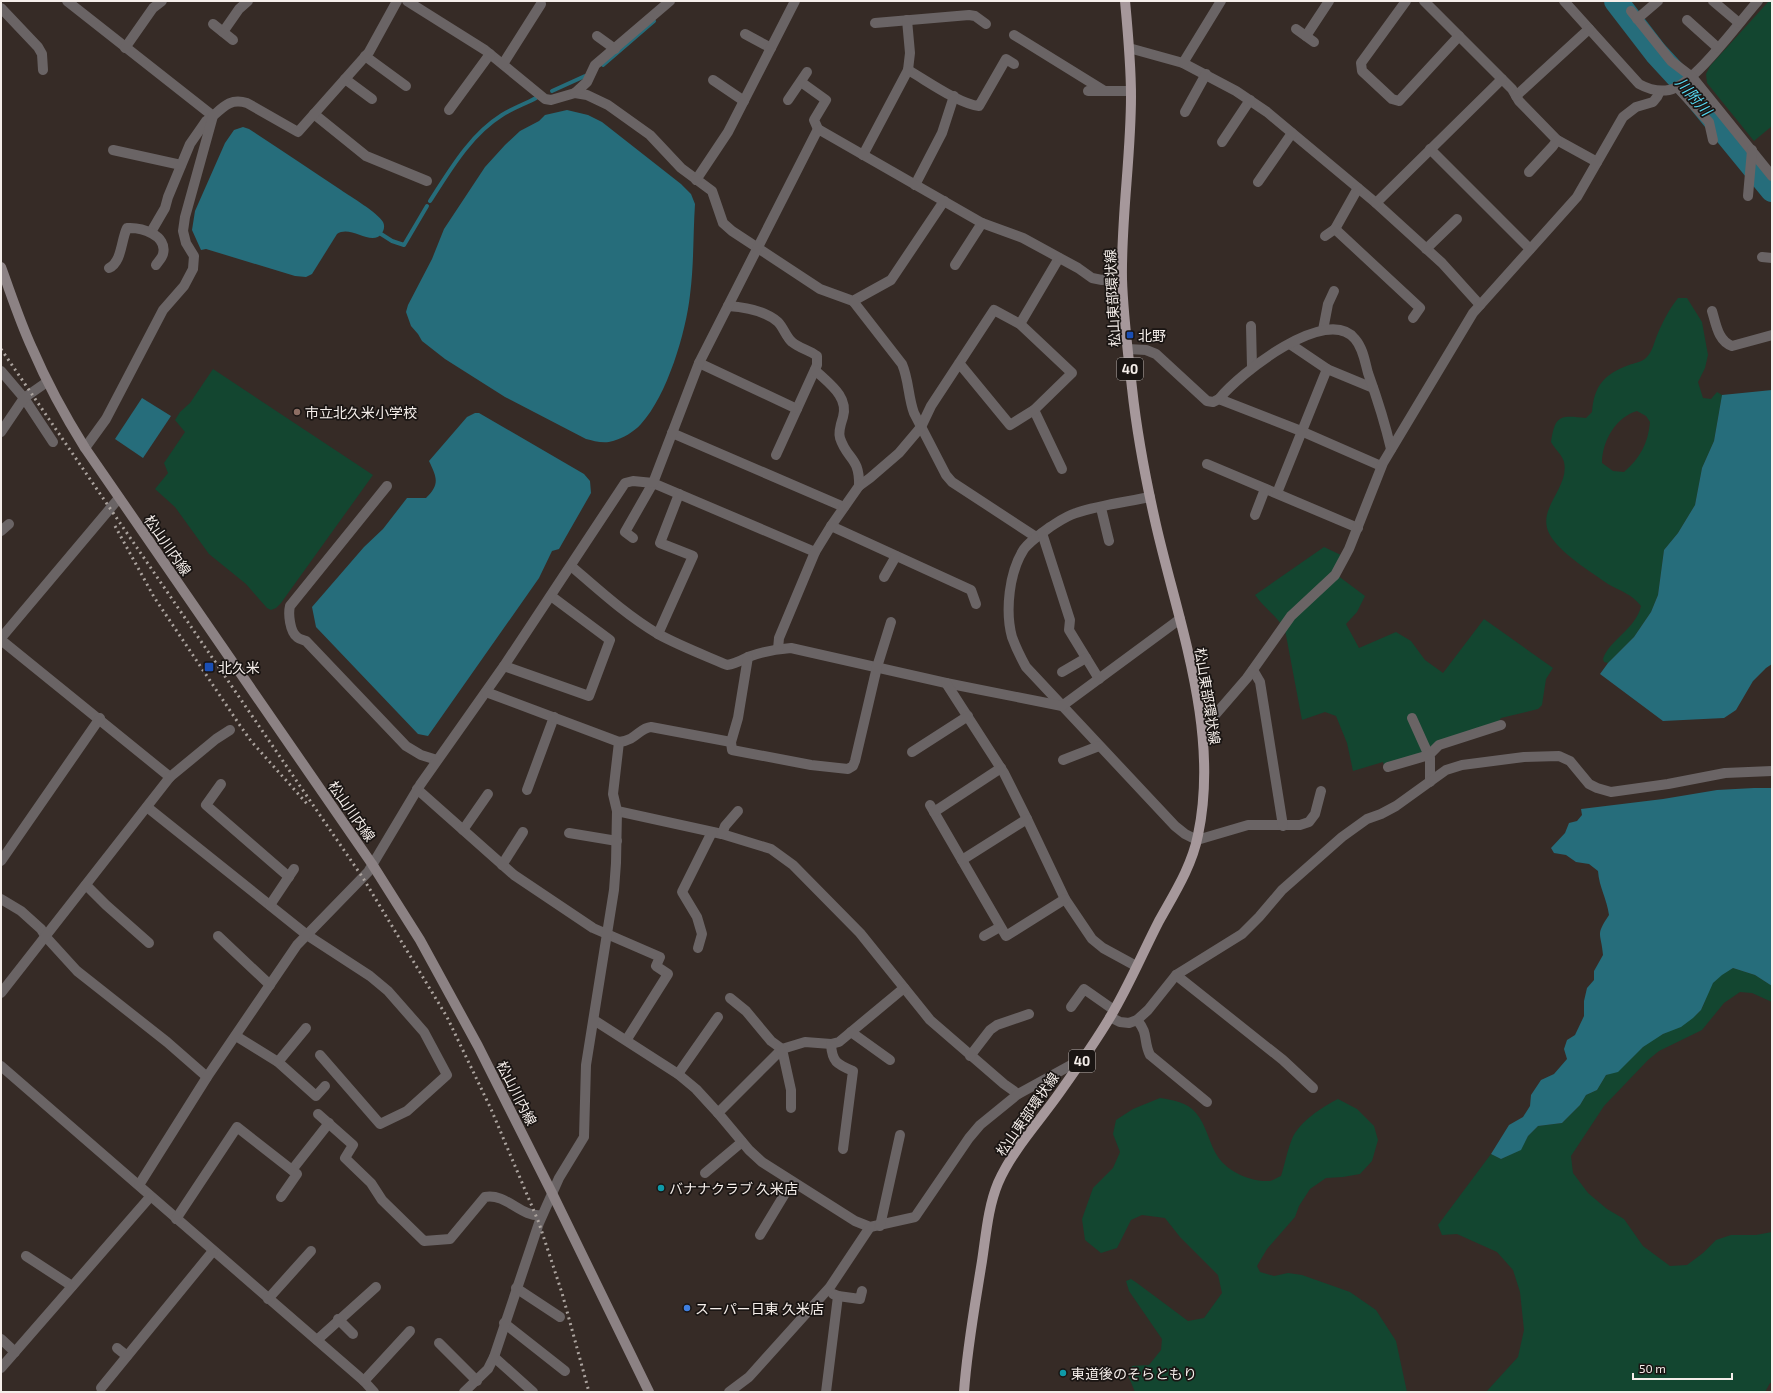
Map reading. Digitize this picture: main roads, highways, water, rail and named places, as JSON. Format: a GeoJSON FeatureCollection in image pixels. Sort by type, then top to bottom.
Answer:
{"type":"FeatureCollection","features":[{"type":"Feature","properties":{"kind":"main road","name":"松山東部環状線"},"geometry":{"type":"LineString","coordinates":[[964,1392],[968,1347],[982,1259],[992,1201],[998,1183],[1007,1166],[1084,1058],[1112,1013],[1185,872],[1197,840],[1204,794],[1202,730],[1193,673],[1150,497],[1133,394],[1128,350],[1122,277],[1131,91],[1125,1]]}},
{"type":"Feature","properties":{"kind":"main road","name":"松山川内線"},"geometry":{"type":"LineString","coordinates":[[2,274],[31,347],[47,382],[85,448],[372,864],[420,940],[448,990],[552,1193],[649,1392]]}},
{"type":"Feature","properties":{"kind":"water"},"geometry":{"type":"Polygon","coordinates":[[[567,110],[588,115],[602,122],[681,184],[691,194],[695,204],[690,295],[680,345],[674,363],[659,397],[641,424],[635,430],[610,442],[599,442],[586,439],[505,397],[445,359],[422,341],[411,326],[406,312],[408,305],[432,259],[444,229],[485,167],[520,131],[539,121],[545,115],[567,110]]]}},
{"type":"Feature","properties":{"kind":"water"},"geometry":{"type":"Polygon","coordinates":[[[243,127],[249,129],[370,209],[383,222],[384,228],[382,233],[378,237],[373,238],[349,232],[337,234],[312,274],[306,277],[295,276],[206,249],[201,250],[192,230],[195,211],[225,143],[234,130],[243,127]]]}},
{"type":"Feature","properties":{"kind":"water"},"geometry":{"type":"Polygon","coordinates":[[[1772,390],[1772,664],[1753,681],[1736,710],[1724,718],[1663,721],[1600,674],[1608,663],[1634,637],[1651,612],[1658,595],[1664,550],[1678,533],[1695,505],[1702,468],[1714,441],[1722,395],[1772,390]]]}},
{"type":"Feature","properties":{"kind":"water"},"geometry":{"type":"Polygon","coordinates":[[[142,398],[171,416],[143,458],[115,439],[142,398]]]}},
{"type":"Feature","properties":{"kind":"water"},"geometry":{"type":"Polygon","coordinates":[[[475,413],[479,413],[584,474],[590,481],[591,493],[559,549],[552,551],[539,578],[428,736],[418,734],[316,627],[312,607],[364,547],[383,529],[407,498],[426,498],[434,489],[436,481],[429,461],[467,417],[475,413]]]}},
{"type":"Feature","properties":{"kind":"water"},"geometry":{"type":"Polygon","coordinates":[[[1772,788],[1772,986],[1755,975],[1733,968],[1713,983],[1701,1010],[1693,1018],[1681,1027],[1663,1034],[1643,1047],[1618,1072],[1606,1075],[1597,1090],[1586,1095],[1580,1105],[1562,1123],[1538,1126],[1528,1136],[1521,1150],[1501,1159],[1491,1154],[1509,1125],[1523,1117],[1530,1106],[1531,1095],[1541,1080],[1554,1074],[1567,1059],[1564,1049],[1567,1040],[1575,1035],[1584,1016],[1584,1001],[1587,988],[1594,980],[1594,971],[1603,955],[1600,931],[1609,915],[1598,871],[1589,864],[1576,862],[1566,855],[1554,853],[1551,848],[1565,833],[1569,823],[1577,821],[1582,815],[1581,809],[1663,799],[1717,790],[1772,788]]]}},
{"type":"Feature","properties":{"kind":"waterway","name":"川附川"},"geometry":{"type":"LineString","coordinates":[[1616,1],[1656,53],[1691,91],[1772,190]]}},
{"type":"Feature","properties":{"kind":"waterway"},"geometry":{"type":"LineString","coordinates":[[603,65],[654,21]]}},
{"type":"Feature","properties":{"kind":"waterway"},"geometry":{"type":"LineString","coordinates":[[552,91],[585,76]]}},
{"type":"Feature","properties":{"kind":"waterway"},"geometry":{"type":"LineString","coordinates":[[430,201],[445,177],[470,143],[480,133],[502,115],[536,98]]}},
{"type":"Feature","properties":{"kind":"waterway"},"geometry":{"type":"LineString","coordinates":[[381,234],[392,241],[404,245],[427,206]]}},
{"type":"Feature","properties":{"kind":"railway"},"geometry":{"type":"LineString","coordinates":[[1,349],[363,878],[447,1017],[491,1109],[539,1223],[562,1293],[589,1392]]}},
{"type":"Feature","properties":{"kind":"railway"},"geometry":{"type":"LineString","coordinates":[[115,526],[154,597],[239,724],[251,741],[308,805]]}},
{"type":"Feature","properties":{"kind":"place","name":"北野"},"geometry":{"type":"Point","coordinates":[1130,335]}},
{"type":"Feature","properties":{"kind":"place","name":"市立北久米小学校"},"geometry":{"type":"Point","coordinates":[297,412]}},
{"type":"Feature","properties":{"kind":"place","name":"北久米"},"geometry":{"type":"Point","coordinates":[209,667]}},
{"type":"Feature","properties":{"kind":"place","name":"バナナクラブ 久米店"},"geometry":{"type":"Point","coordinates":[661,1188]}},
{"type":"Feature","properties":{"kind":"place","name":"スーパー日東 久米店"},"geometry":{"type":"Point","coordinates":[687,1308]}},
{"type":"Feature","properties":{"kind":"place","name":"東道後のそらともり"},"geometry":{"type":"Point","coordinates":[1063,1373]}}]}
